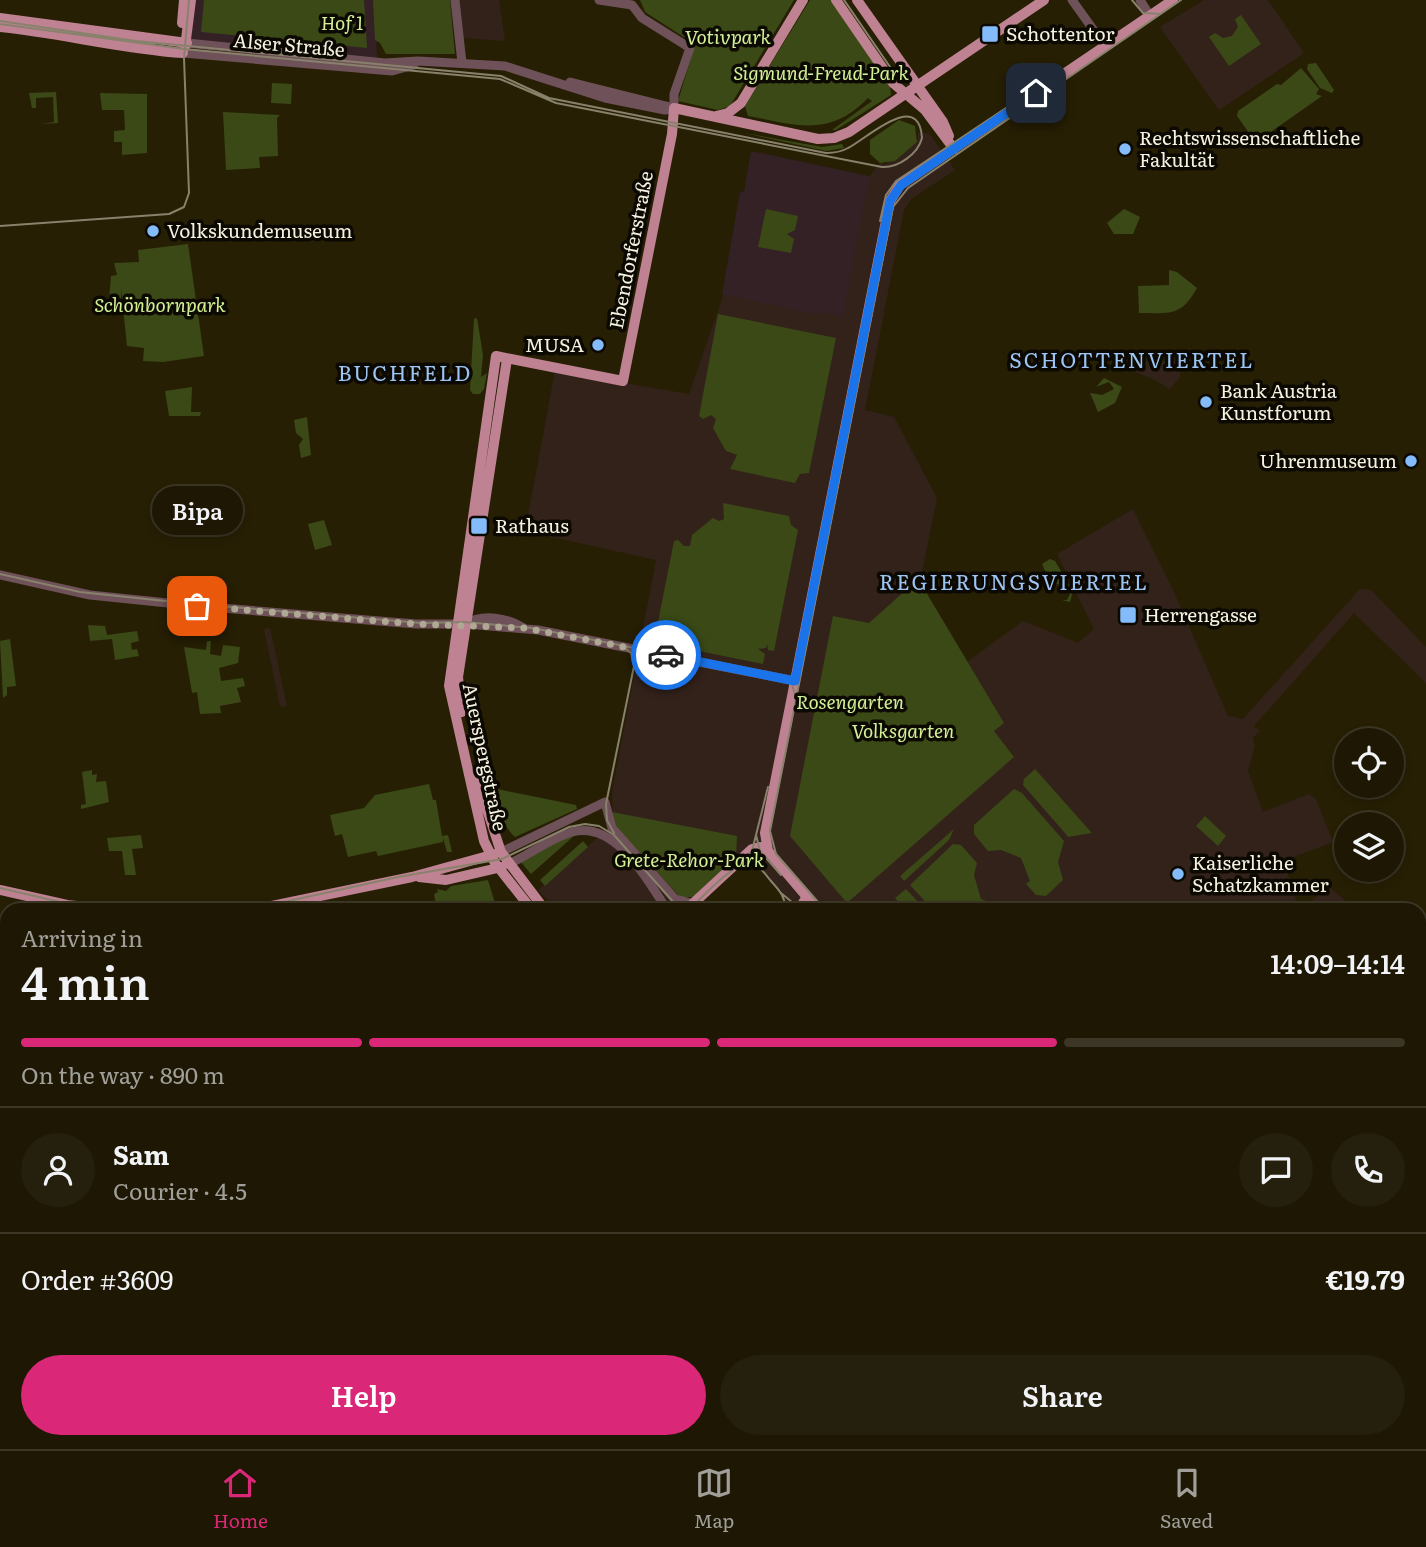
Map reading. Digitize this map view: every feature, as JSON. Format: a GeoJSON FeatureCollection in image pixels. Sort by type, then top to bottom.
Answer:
{"type":"FeatureCollection","features":[{"type":"Feature","properties":{"kind":"main road"},"geometry":{"type":"LineString","coordinates":[[183,46],[184,0]]}},
{"type":"Feature","properties":{"kind":"main road"},"geometry":{"type":"LineString","coordinates":[[183,46],[191,0]]}},
{"type":"Feature","properties":{"kind":"main road"},"geometry":{"type":"LineString","coordinates":[[713,117],[728,113],[741,103],[803,0]]}},
{"type":"Feature","properties":{"kind":"main road"},"geometry":{"type":"LineString","coordinates":[[836,0],[905,95],[925,110],[954,149]]}},
{"type":"Feature","properties":{"kind":"main road"},"geometry":{"type":"LineString","coordinates":[[857,0],[943,122],[954,149]]}},
{"type":"Feature","properties":{"kind":"main road"},"geometry":{"type":"LineString","coordinates":[[674,108],[738,124],[830,139],[849,132],[1044,0]]}},
{"type":"Feature","properties":{"kind":"main road"},"geometry":{"type":"LineString","coordinates":[[768,851],[765,833],[888,207],[901,185],[1173,0]]}},
{"type":"Feature","properties":{"kind":"main road","name":"Alser Straße"},"geometry":{"type":"LineString","coordinates":[[0,18],[183,46]]}},
{"type":"Feature","properties":{"kind":"main road","name":"Alser Straße"},"geometry":{"type":"LineString","coordinates":[[0,27],[183,46]]}},
{"type":"Feature","properties":{"kind":"main road"},"geometry":{"type":"LineString","coordinates":[[738,124],[741,103]]}},
{"type":"Feature","properties":{"kind":"main road","name":"Ebendorferstraße"},"geometry":{"type":"LineString","coordinates":[[501,358],[623,381],[674,125],[674,108]]}},
{"type":"Feature","properties":{"kind":"main road","name":"Auerspergstraße"},"geometry":{"type":"LineString","coordinates":[[501,358],[462,623],[458,691],[476,778],[496,854],[504,866]]}},
{"type":"Feature","properties":{"kind":"main road"},"geometry":{"type":"LineString","coordinates":[[692,903],[752,849],[760,847],[768,851],[812,903]]}},
{"type":"Feature","properties":{"kind":"main road"},"geometry":{"type":"LineString","coordinates":[[286,903],[412,877],[496,854]]}},
{"type":"Feature","properties":{"kind":"main road"},"geometry":{"type":"LineString","coordinates":[[412,877],[446,880],[504,866]]}},
{"type":"Feature","properties":{"kind":"main road"},"geometry":{"type":"LineString","coordinates":[[504,866],[528,903]]}},
{"type":"Feature","properties":{"kind":"main road"},"geometry":{"type":"LineString","coordinates":[[504,866],[538,903]]}},
{"type":"Feature","properties":{"kind":"main road"},"geometry":{"type":"LineString","coordinates":[[0,890],[58,903]]}},
{"type":"Feature","properties":{"kind":"main road"},"geometry":{"type":"LineString","coordinates":[[803,903],[807,897]]}},
{"type":"Feature","properties":{"kind":"street"},"geometry":{"type":"LineString","coordinates":[[455,0],[462,63]]}},
{"type":"Feature","properties":{"kind":"street"},"geometry":{"type":"LineString","coordinates":[[423,61],[505,66],[547,80],[645,98],[674,108],[674,94],[690,48],[642,18],[632,5],[599,0]]}},
{"type":"Feature","properties":{"kind":"street"},"geometry":{"type":"LineString","coordinates":[[1072,0],[1105,46]]}},
{"type":"Feature","properties":{"kind":"street"},"geometry":{"type":"LineString","coordinates":[[1140,0],[1150,16]]}},
{"type":"Feature","properties":{"kind":"street","name":"Alser Straße"},"geometry":{"type":"LineString","coordinates":[[183,46],[385,63],[423,61]]}},
{"type":"Feature","properties":{"kind":"street","name":"Alser Straße"},"geometry":{"type":"LineString","coordinates":[[183,46],[392,71],[423,61]]}},
{"type":"Feature","properties":{"kind":"street"},"geometry":{"type":"LineString","coordinates":[[0,575],[90,595],[416,624],[462,623],[480,618],[512,621],[525,628],[795,681]]}},
{"type":"Feature","properties":{"kind":"street"},"geometry":{"type":"LineString","coordinates":[[496,854],[605,802],[612,828],[681,903]]}},
{"type":"Feature","properties":{"kind":"street"},"geometry":{"type":"LineString","coordinates":[[504,866],[571,832],[600,833],[620,848],[662,903]]}},
{"type":"Feature","properties":{"kind":"shaded area","name":"Hof 1"},"geometry":{"type":"Polygon","coordinates":[[[194,0],[375,0],[377,60],[190,40],[194,0]]]}},
{"type":"Feature","properties":{"kind":"shaded area"},"geometry":{"type":"Polygon","coordinates":[[[458,0],[499,0],[505,41],[463,38],[458,0]]]}},
{"type":"Feature","properties":{"kind":"shaded area"},"geometry":{"type":"Polygon","coordinates":[[[1204,0],[1268,0],[1304,53],[1219,110],[1160,27],[1204,0]]]}},
{"type":"Feature","properties":{"kind":"shaded area"},"geometry":{"type":"Polygon","coordinates":[[[918,133],[929,133],[955,170],[911,199],[904,210],[865,410],[894,417],[937,498],[920,582],[967,662],[1023,621],[1078,643],[1094,629],[1057,554],[1133,509],[1174,592],[1228,716],[1243,719],[1360,589],[1371,590],[1426,647],[1426,683],[1354,613],[1254,726],[1260,731],[1253,737],[1255,746],[1248,771],[1263,812],[1309,794],[1316,799],[1333,842],[1283,861],[1297,903],[789,903],[757,863],[736,858],[675,903],[550,903],[538,890],[613,824],[612,793],[656,560],[525,531],[555,371],[689,394],[724,293],[744,193],[760,155],[869,177],[880,163],[886,164],[918,139],[918,133]]]}},
{"type":"Feature","properties":{"kind":"shaded area"},"geometry":{"type":"Polygon","coordinates":[[[751,151],[869,176],[843,316],[822,312],[820,315],[722,294],[740,192],[744,192],[751,151]]]}},
{"type":"Feature","properties":{"kind":"shaded area"},"geometry":{"type":"Polygon","coordinates":[[[1124,361],[1180,361],[1180,377],[1170,389],[1151,378],[1124,368],[1124,361]]]}},
{"type":"Feature","properties":{"kind":"shaded area"},"geometry":{"type":"Polygon","coordinates":[[[270,628],[287,706],[280,707],[264,629],[270,628]]]}},
{"type":"Feature","properties":{"kind":"shaded area"},"geometry":{"type":"Polygon","coordinates":[[[1330,888],[1349,903],[1308,903],[1330,888]]]}},
{"type":"Feature","properties":{"kind":"green space","name":"Hof 1"},"geometry":{"type":"Polygon","coordinates":[[[204,0],[364,0],[367,48],[201,32],[204,0]]]}},
{"type":"Feature","properties":{"kind":"green space"},"geometry":{"type":"Polygon","coordinates":[[[373,0],[450,0],[455,54],[386,54],[375,40],[373,0]]]}},
{"type":"Feature","properties":{"kind":"green space","name":"Votivpark"},"geometry":{"type":"Polygon","coordinates":[[[640,0],[794,0],[730,106],[718,110],[678,101],[694,48],[690,41],[645,12],[640,0]]]}},
{"type":"Feature","properties":{"kind":"green space","name":"Sigmund-Freud-Park"},"geometry":{"type":"Polygon","coordinates":[[[810,0],[832,0],[890,86],[891,95],[836,130],[832,130],[872,101],[868,98],[840,119],[812,125],[782,123],[748,116],[745,106],[810,0]]]}},
{"type":"Feature","properties":{"kind":"green space"},"geometry":{"type":"Polygon","coordinates":[[[1241,15],[1261,44],[1229,66],[1209,37],[1215,33],[1223,38],[1232,36],[1238,27],[1235,19],[1241,15]]]}},
{"type":"Feature","properties":{"kind":"green space"},"geometry":{"type":"Polygon","coordinates":[[[1316,63],[1334,90],[1332,93],[1320,88],[1307,69],[1308,64],[1316,63]]]}},
{"type":"Feature","properties":{"kind":"green space"},"geometry":{"type":"Polygon","coordinates":[[[1301,68],[1319,89],[1316,94],[1322,96],[1258,141],[1254,140],[1237,116],[1238,111],[1277,84],[1281,85],[1301,68]]]}},
{"type":"Feature","properties":{"kind":"green space"},"geometry":{"type":"Polygon","coordinates":[[[272,83],[292,84],[291,104],[271,103],[272,83]]]}},
{"type":"Feature","properties":{"kind":"green space"},"geometry":{"type":"Polygon","coordinates":[[[56,92],[58,123],[40,124],[54,122],[53,97],[36,98],[36,108],[32,108],[29,93],[56,92]]]}},
{"type":"Feature","properties":{"kind":"green space"},"geometry":{"type":"Polygon","coordinates":[[[100,93],[147,94],[147,153],[122,155],[122,142],[114,142],[114,131],[125,130],[124,110],[102,110],[100,93]]]}},
{"type":"Feature","properties":{"kind":"green space"},"geometry":{"type":"Polygon","coordinates":[[[223,112],[280,115],[277,118],[278,156],[259,157],[260,168],[226,170],[223,112]]]}},
{"type":"Feature","properties":{"kind":"green space"},"geometry":{"type":"Polygon","coordinates":[[[899,120],[915,126],[917,142],[895,161],[880,163],[870,154],[870,140],[899,120]]]}},
{"type":"Feature","properties":{"kind":"green space"},"geometry":{"type":"Polygon","coordinates":[[[744,133],[822,147],[842,144],[844,148],[826,151],[744,133]]]}},
{"type":"Feature","properties":{"kind":"green space"},"geometry":{"type":"Polygon","coordinates":[[[766,209],[798,216],[795,230],[787,234],[794,239],[791,253],[758,247],[766,209]]]}},
{"type":"Feature","properties":{"kind":"green space"},"geometry":{"type":"Polygon","coordinates":[[[1124,209],[1140,217],[1133,234],[1114,234],[1107,223],[1124,209]]]}},
{"type":"Feature","properties":{"kind":"green space","name":"Schönbornpark"},"geometry":{"type":"Polygon","coordinates":[[[188,244],[204,356],[163,362],[143,361],[144,348],[127,346],[121,288],[121,309],[118,300],[109,300],[111,276],[117,275],[114,263],[139,262],[138,250],[188,244]]]}},
{"type":"Feature","properties":{"kind":"green space"},"geometry":{"type":"Polygon","coordinates":[[[1169,270],[1177,272],[1197,288],[1191,297],[1180,309],[1174,311],[1139,313],[1138,286],[1169,285],[1169,270]]]}},
{"type":"Feature","properties":{"kind":"green space"},"geometry":{"type":"Polygon","coordinates":[[[718,314],[836,338],[809,473],[800,474],[795,483],[730,469],[737,455],[726,451],[713,428],[716,419],[711,415],[703,419],[699,416],[718,314]]]}},
{"type":"Feature","properties":{"kind":"green space"},"geometry":{"type":"Polygon","coordinates":[[[477,318],[483,355],[481,377],[487,373],[484,389],[480,394],[473,394],[470,390],[474,319],[477,318]]]}},
{"type":"Feature","properties":{"kind":"green space"},"geometry":{"type":"Polygon","coordinates":[[[1104,378],[1122,387],[1115,403],[1098,412],[1090,393],[1102,395],[1114,389],[1109,382],[1096,387],[1104,378]]]}},
{"type":"Feature","properties":{"kind":"green space"},"geometry":{"type":"Polygon","coordinates":[[[192,387],[191,412],[201,412],[200,416],[169,416],[165,391],[192,387]]]}},
{"type":"Feature","properties":{"kind":"green space"},"geometry":{"type":"Polygon","coordinates":[[[307,417],[311,455],[301,458],[299,445],[303,439],[296,433],[294,420],[307,417]]]}},
{"type":"Feature","properties":{"kind":"green space"},"geometry":{"type":"Polygon","coordinates":[[[723,503],[789,516],[791,525],[798,530],[774,651],[768,650],[767,644],[766,648],[758,649],[765,654],[763,664],[654,642],[674,541],[678,540],[684,546],[690,546],[692,535],[713,518],[719,521],[724,519],[723,503]]]}},
{"type":"Feature","properties":{"kind":"green space"},"geometry":{"type":"Polygon","coordinates":[[[324,520],[332,545],[315,550],[308,524],[324,520]]]}},
{"type":"Feature","properties":{"kind":"green space"},"geometry":{"type":"Polygon","coordinates":[[[1050,559],[1055,561],[1073,591],[1070,602],[1062,600],[1067,600],[1070,594],[1067,587],[1043,580],[1046,573],[1042,564],[1050,559]]]}},
{"type":"Feature","properties":{"kind":"green space","name":"Volksgarten"},"geometry":{"type":"Polygon","coordinates":[[[916,581],[920,582],[1004,723],[994,731],[1014,757],[847,903],[790,836],[833,616],[869,623],[916,581]]]}},
{"type":"Feature","properties":{"kind":"green space"},"geometry":{"type":"Polygon","coordinates":[[[88,625],[105,626],[107,635],[137,631],[139,641],[131,643],[132,650],[137,649],[139,656],[115,660],[112,639],[90,641],[88,625]]]}},
{"type":"Feature","properties":{"kind":"green space"},"geometry":{"type":"Polygon","coordinates":[[[10,639],[16,686],[7,687],[7,695],[3,698],[0,641],[10,639]]]}},
{"type":"Feature","properties":{"kind":"green space"},"geometry":{"type":"Polygon","coordinates":[[[207,641],[211,641],[210,654],[221,656],[223,645],[240,647],[238,663],[219,668],[221,681],[243,678],[245,686],[237,688],[241,702],[220,706],[221,713],[200,714],[197,692],[192,693],[184,647],[206,650],[207,641]]]}},
{"type":"Feature","properties":{"kind":"green space"},"geometry":{"type":"Polygon","coordinates":[[[1035,769],[1091,833],[1068,837],[1023,785],[1024,779],[1035,769]]]}},
{"type":"Feature","properties":{"kind":"green space"},"geometry":{"type":"Polygon","coordinates":[[[92,770],[92,775],[97,774],[96,782],[106,781],[109,802],[81,809],[81,805],[86,804],[82,772],[92,770]]]}},
{"type":"Feature","properties":{"kind":"green space"},"geometry":{"type":"Polygon","coordinates":[[[429,784],[433,800],[436,800],[442,836],[448,835],[452,852],[447,852],[443,838],[443,842],[378,856],[376,851],[348,857],[342,834],[335,836],[330,815],[364,808],[375,795],[429,784]]]}},
{"type":"Feature","properties":{"kind":"green space"},"geometry":{"type":"Polygon","coordinates":[[[492,788],[576,805],[577,809],[515,837],[500,814],[492,788]]]}},
{"type":"Feature","properties":{"kind":"green space"},"geometry":{"type":"Polygon","coordinates":[[[1014,789],[1022,793],[1064,841],[1058,862],[1063,880],[1046,896],[1036,895],[1026,884],[1030,881],[1021,858],[1001,850],[988,851],[974,834],[974,825],[1014,789]]]}},
{"type":"Feature","properties":{"kind":"green space","name":"Grete-Rehor-Park"},"geometry":{"type":"Polygon","coordinates":[[[612,812],[737,836],[736,858],[694,897],[680,897],[617,829],[612,812]]]}},
{"type":"Feature","properties":{"kind":"green space"},"geometry":{"type":"Polygon","coordinates":[[[1205,816],[1226,836],[1218,846],[1196,826],[1205,816]]]}},
{"type":"Feature","properties":{"kind":"green space"},"geometry":{"type":"Polygon","coordinates":[[[954,829],[949,840],[904,881],[900,876],[954,829]]]}},
{"type":"Feature","properties":{"kind":"green space"},"geometry":{"type":"Polygon","coordinates":[[[573,833],[575,835],[531,874],[520,861],[573,833]]]}},
{"type":"Feature","properties":{"kind":"green space"},"geometry":{"type":"Polygon","coordinates":[[[141,835],[143,848],[132,849],[136,875],[125,875],[122,851],[109,851],[107,838],[141,835]]]}},
{"type":"Feature","properties":{"kind":"green space"},"geometry":{"type":"Polygon","coordinates":[[[583,841],[588,847],[545,886],[540,880],[583,841]]]}},
{"type":"Feature","properties":{"kind":"green space"},"geometry":{"type":"Polygon","coordinates":[[[953,844],[961,845],[977,863],[974,875],[981,899],[991,903],[927,903],[910,885],[953,844]]]}},
{"type":"Feature","properties":{"kind":"green space"},"geometry":{"type":"Polygon","coordinates":[[[488,880],[495,903],[436,903],[434,894],[438,892],[437,889],[446,891],[451,886],[488,880]]]}},
{"type":"Feature","properties":{"kind":"green space"},"geometry":{"type":"Polygon","coordinates":[[[906,889],[919,903],[900,903],[895,898],[906,889]]]}},
{"type":"Feature","properties":{"kind":"tram line"},"geometry":{"type":"LineString","coordinates":[[0,226],[169,214],[184,207],[189,193],[184,58],[189,0]]}},
{"type":"Feature","properties":{"kind":"tram line"},"geometry":{"type":"LineString","coordinates":[[844,0],[899,80]]}},
{"type":"Feature","properties":{"kind":"tram line"},"geometry":{"type":"LineString","coordinates":[[1132,0],[1143,13],[1161,14]]}},
{"type":"Feature","properties":{"kind":"tram line"},"geometry":{"type":"LineString","coordinates":[[819,903],[776,854],[770,831],[893,207],[908,188],[1181,0]]}},
{"type":"Feature","properties":{"kind":"tram line"},"geometry":{"type":"LineString","coordinates":[[0,21],[136,41],[501,76],[549,98],[826,153],[845,149],[890,121],[902,117],[912,117],[919,124],[922,138],[906,159],[882,167],[556,103],[500,79],[184,49],[0,24]]}},
{"type":"Feature","properties":{"kind":"tram line"},"geometry":{"type":"LineString","coordinates":[[880,221],[886,195],[896,181],[1020,99]]}},
{"type":"Feature","properties":{"kind":"tram line"},"geometry":{"type":"LineString","coordinates":[[0,574],[80,592],[184,603],[421,623],[464,622],[532,628],[779,676],[792,684],[796,699]]}},
{"type":"Feature","properties":{"kind":"tram line"},"geometry":{"type":"LineString","coordinates":[[614,833],[607,820],[606,804],[634,666],[631,653],[621,645]]}},
{"type":"Feature","properties":{"kind":"tram line"},"geometry":{"type":"LineString","coordinates":[[735,869],[752,851],[768,787]]}},
{"type":"Feature","properties":{"kind":"tram line"},"geometry":{"type":"LineString","coordinates":[[279,903],[398,877],[502,859],[569,827],[585,824],[599,826],[614,835],[674,903]]}},
{"type":"Feature","properties":{"kind":"tram line"},"geometry":{"type":"LineString","coordinates":[[756,835],[760,851],[781,875]]}},
{"type":"Feature","properties":{"kind":"tram line"},"geometry":{"type":"LineString","coordinates":[[696,903],[727,874],[749,863],[762,870],[779,891],[784,903]]}},
{"type":"Feature","properties":{"kind":"tram line"},"geometry":{"type":"LineString","coordinates":[[0,888],[64,903]]}},
{"type":"Feature","properties":{"kind":"tram line"},"geometry":{"type":"LineString","coordinates":[[781,893],[793,903]]}},
{"type":"Feature","properties":{"kind":"tram line"},"geometry":{"type":"LineString","coordinates":[[793,903],[813,903]]}},
{"type":"Feature","properties":{"kind":"way so far"},"geometry":{"type":"LineString","coordinates":[[197,606],[416,624],[525,628],[666,655]]}},
{"type":"Feature","properties":{"kind":"place","name":"Schottentor"},"geometry":{"type":"Point","coordinates":[990,34]}},
{"type":"Feature","properties":{"kind":"place","name":"Rechtswissenschaftliche Fakultät"},"geometry":{"type":"Point","coordinates":[1125,149]}},
{"type":"Feature","properties":{"kind":"place","name":"Volkskundemuseum"},"geometry":{"type":"Point","coordinates":[153,231]}},
{"type":"Feature","properties":{"kind":"place","name":"MUSA"},"geometry":{"type":"Point","coordinates":[598,345]}},
{"type":"Feature","properties":{"kind":"place","name":"Bank Austria Kunstforum"},"geometry":{"type":"Point","coordinates":[1206,402]}},
{"type":"Feature","properties":{"kind":"place","name":"Uhrenmuseum"},"geometry":{"type":"Point","coordinates":[1411,461]}},
{"type":"Feature","properties":{"kind":"place","name":"Rathaus"},"geometry":{"type":"Point","coordinates":[479,526]}},
{"type":"Feature","properties":{"kind":"place","name":"Bipa"},"geometry":{"type":"Point","coordinates":[197,606]}},
{"type":"Feature","properties":{"kind":"place","name":"Herrengasse"},"geometry":{"type":"Point","coordinates":[1128,615]}},
{"type":"Feature","properties":{"kind":"place","name":"Kaiserliche Schatzkammer"},"geometry":{"type":"Point","coordinates":[1178,874]}},
{"type":"Feature","properties":{"kind":"district","name":"SCHOTTENVIERTEL"},"geometry":{"type":"Point","coordinates":[1132,361]}},
{"type":"Feature","properties":{"kind":"district","name":"BUCHFELD"},"geometry":{"type":"Point","coordinates":[405,374]}},
{"type":"Feature","properties":{"kind":"district","name":"REGIERUNGSVIERTEL"},"geometry":{"type":"Point","coordinates":[1014,583]}},
{"type":"Feature","properties":{"kind":"route"},"geometry":{"type":"LineString","coordinates":[[666,655],[795,681],[890,201],[901,185],[1036,93]]}},
{"type":"Feature","properties":{"kind":"park label","name":"Rosengarten"},"geometry":{"type":"Point","coordinates":[850,702]}}]}
